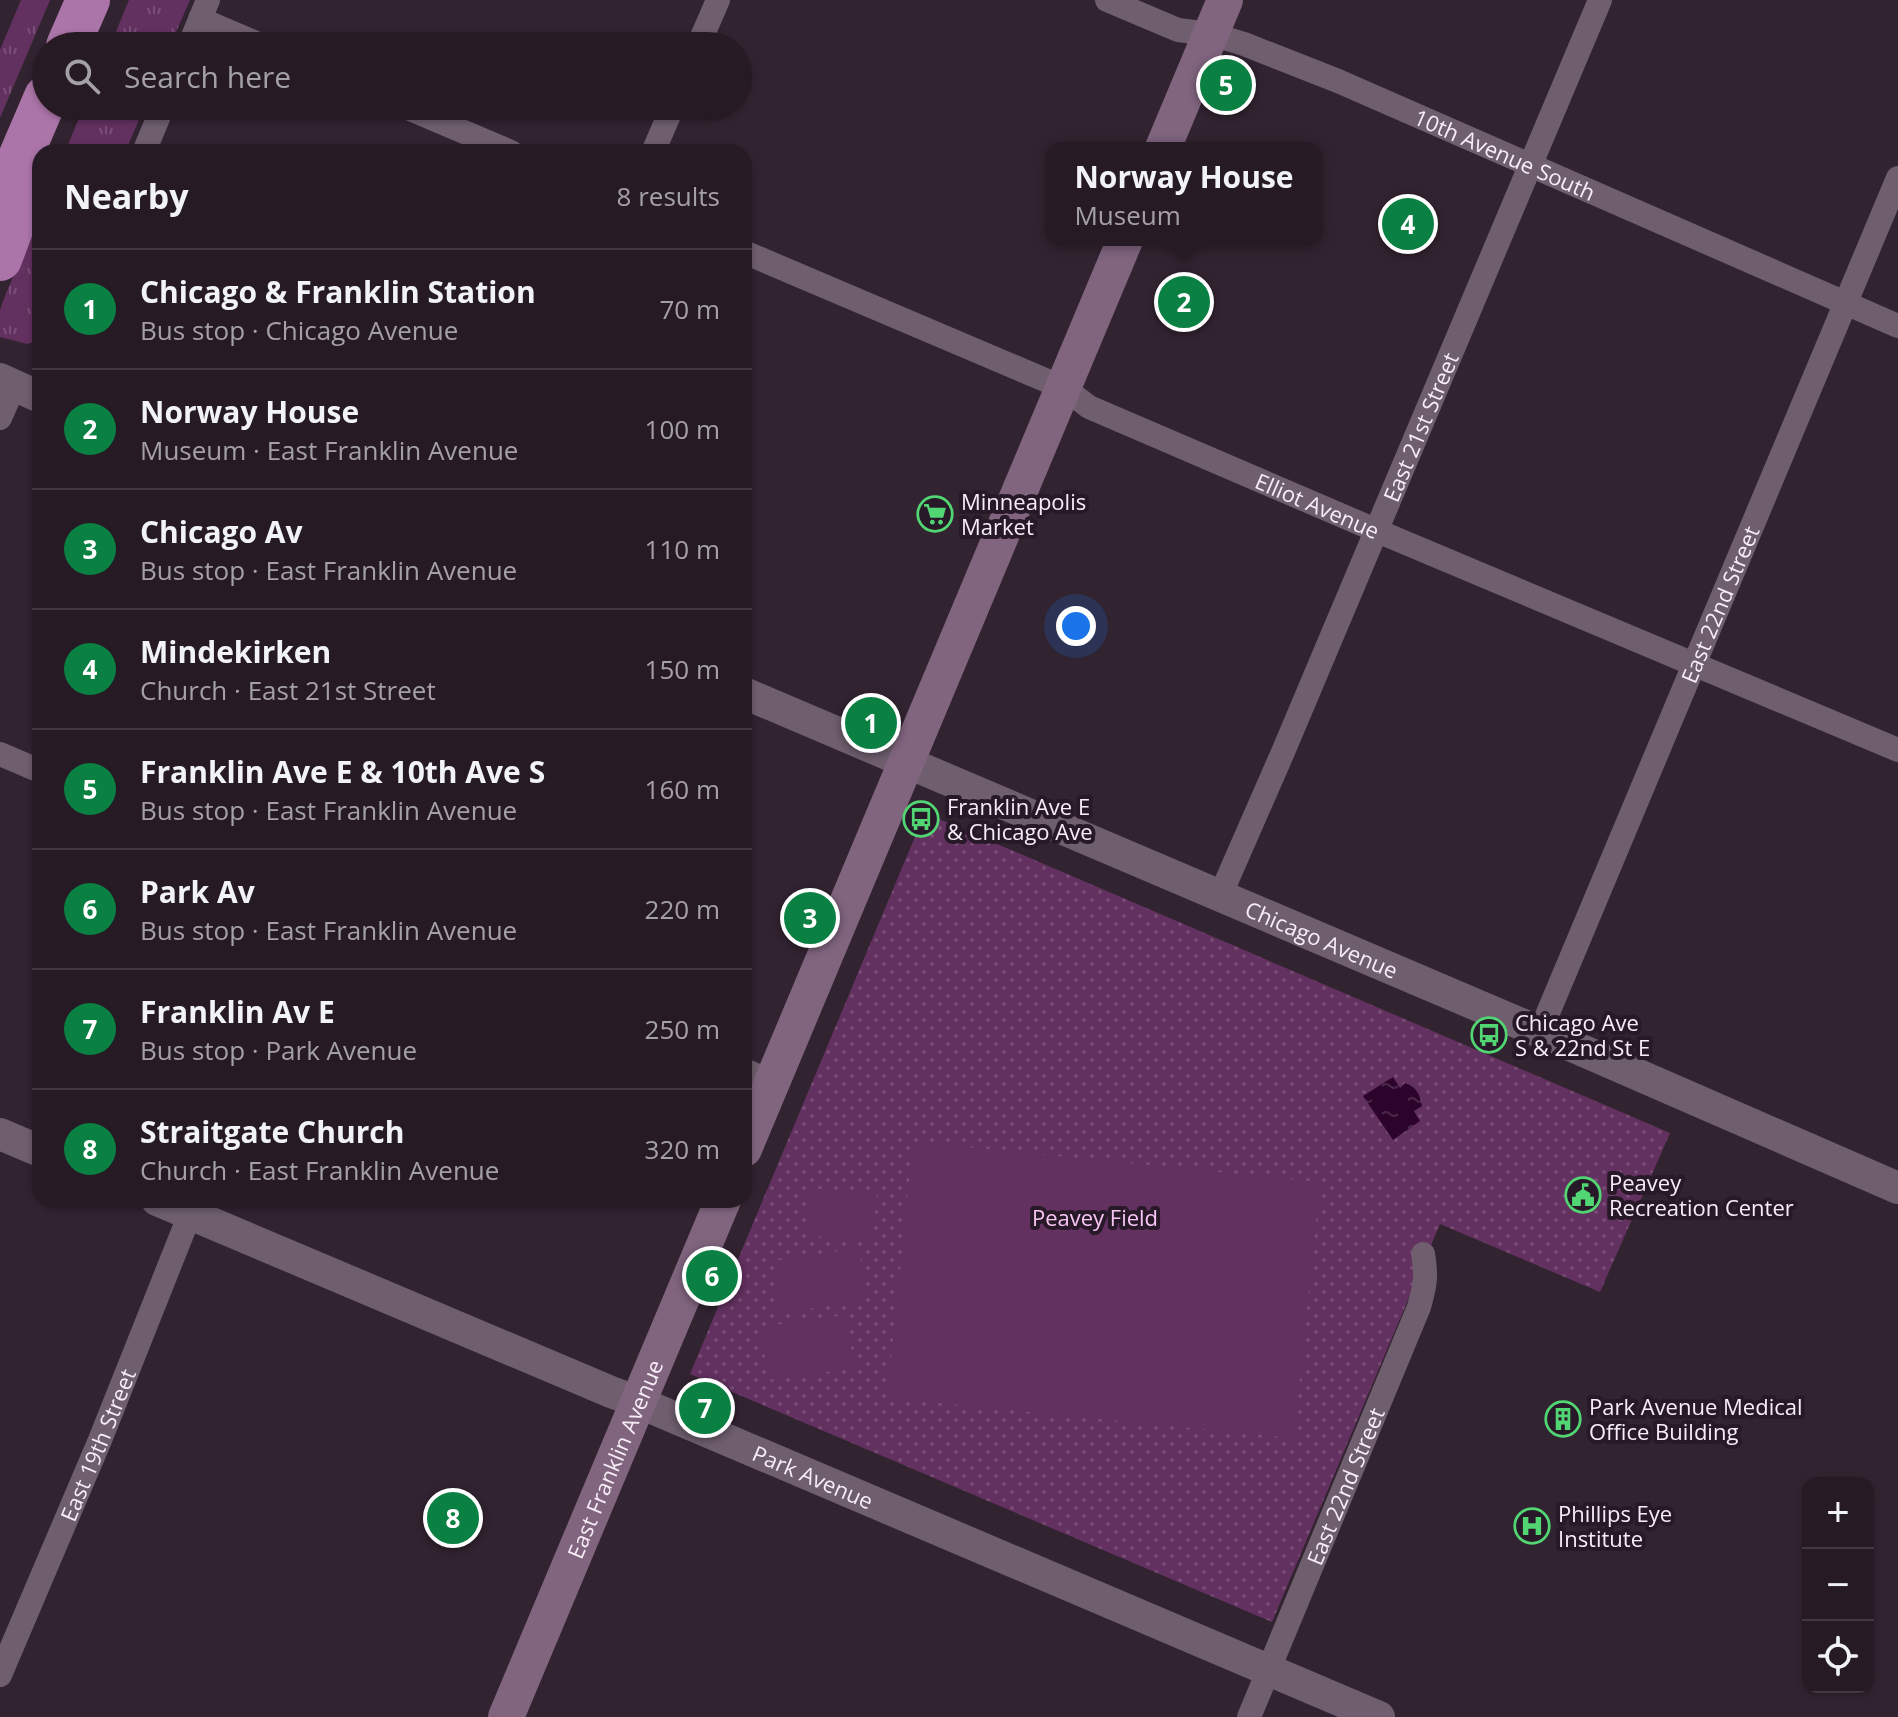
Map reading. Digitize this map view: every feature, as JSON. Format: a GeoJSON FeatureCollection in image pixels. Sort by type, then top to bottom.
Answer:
{"type":"FeatureCollection","features":[{"type":"Feature","properties":{"kind":"highway"},"geometry":{"type":"LineString","coordinates":[[74,32],[88,0]]}},
{"type":"Feature","properties":{"kind":"highway"},"geometry":{"type":"LineString","coordinates":[[85,32],[98,0]]}},
{"type":"Feature","properties":{"kind":"highway"},"geometry":{"type":"LineString","coordinates":[[0,204],[36,120]]}},
{"type":"Feature","properties":{"kind":"highway"},"geometry":{"type":"LineString","coordinates":[[43,144],[53,120]]}},
{"type":"Feature","properties":{"kind":"highway"},"geometry":{"type":"LineString","coordinates":[[0,259],[32,173]]}},
{"type":"Feature","properties":{"kind":"main road"},"geometry":{"type":"LineString","coordinates":[[1166,142],[1225,0]]}},
{"type":"Feature","properties":{"kind":"main road"},"geometry":{"type":"LineString","coordinates":[[752,1107],[758,1076],[907,761],[1123,246]]}},
{"type":"Feature","properties":{"kind":"main road","name":"East Franklin Avenue"},"geometry":{"type":"LineString","coordinates":[[506,1717],[720,1208]]}},
{"type":"Feature","properties":{"kind":"street"},"geometry":{"type":"LineString","coordinates":[[704,32],[718,0]]}},
{"type":"Feature","properties":{"kind":"street","name":"10th Avenue South"},"geometry":{"type":"LineString","coordinates":[[1107,0],[1178,30],[1211,34],[1244,44],[1338,81],[1898,326]]}},
{"type":"Feature","properties":{"kind":"street","name":"East 21st Street"},"geometry":{"type":"LineString","coordinates":[[1220,896],[1600,0]]}},
{"type":"Feature","properties":{"kind":"street"},"geometry":{"type":"LineString","coordinates":[[195,32],[204,10],[240,32]]}},
{"type":"Feature","properties":{"kind":"street"},"geometry":{"type":"LineString","coordinates":[[147,144],[157,120]]}},
{"type":"Feature","properties":{"kind":"street"},"geometry":{"type":"LineString","coordinates":[[436,120],[492,144]]}},
{"type":"Feature","properties":{"kind":"street"},"geometry":{"type":"LineString","coordinates":[[656,144],[667,120]]}},
{"type":"Feature","properties":{"kind":"street","name":"East 22nd Street"},"geometry":{"type":"LineString","coordinates":[[1540,1032],[1898,178]]}},
{"type":"Feature","properties":{"kind":"street","name":"Elliot Avenue"},"geometry":{"type":"LineString","coordinates":[[752,255],[1064,388],[1089,407],[1898,750]]}},
{"type":"Feature","properties":{"kind":"street"},"geometry":{"type":"LineString","coordinates":[[0,418],[27,391]]}},
{"type":"Feature","properties":{"kind":"street","name":"Chicago Avenue"},"geometry":{"type":"LineString","coordinates":[[752,696],[1898,1188]]}},
{"type":"Feature","properties":{"kind":"street"},"geometry":{"type":"LineString","coordinates":[[0,754],[32,768]]}},
{"type":"Feature","properties":{"kind":"street"},"geometry":{"type":"LineString","coordinates":[[0,1134],[32,1148]]}},
{"type":"Feature","properties":{"kind":"street","name":"Park Avenue"},"geometry":{"type":"LineString","coordinates":[[176,1208],[1379,1717]]}},
{"type":"Feature","properties":{"kind":"street","name":"East 19th Street"},"geometry":{"type":"LineString","coordinates":[[0,1675],[100,1440],[190,1214]]}},
{"type":"Feature","properties":{"kind":"street","name":"East 22nd Street"},"geometry":{"type":"LineString","coordinates":[[1249,1717],[1419,1307],[1427,1272],[1423,1254]]}},
{"type":"Feature","properties":{"kind":"green space"},"geometry":{"type":"Polygon","coordinates":[[[21,0],[50,0],[36,32],[32,32],[32,42],[0,118],[0,50],[21,0]]]}},
{"type":"Feature","properties":{"kind":"green space"},"geometry":{"type":"Polygon","coordinates":[[[129,0],[190,0],[176,32],[116,32],[129,0]]]}},
{"type":"Feature","properties":{"kind":"green space"},"geometry":{"type":"Polygon","coordinates":[[[78,120],[139,120],[128,144],[68,144],[78,120]]]}},
{"type":"Feature","properties":{"kind":"green space"},"geometry":{"type":"Polygon","coordinates":[[[32,231],[32,342],[0,337],[3,301],[32,231]]]}},
{"type":"Feature","properties":{"kind":"green space","name":"Peavey Field"},"geometry":{"type":"Polygon","coordinates":[[[925,813],[1670,1133],[1600,1292],[1440,1224],[1272,1622],[690,1374],[925,813]]]}},
{"type":"Feature","properties":{"kind":"green space"},"geometry":{"type":"Polygon","coordinates":[[[913,1142],[1320,1182],[1294,1438],[887,1398],[913,1142]]]}},
{"type":"Feature","properties":{"kind":"green space"},"geometry":{"type":"Polygon","coordinates":[[[810,1188],[877,1194],[872,1242],[806,1235],[810,1188]]]}},
{"type":"Feature","properties":{"kind":"green space"},"geometry":{"type":"Polygon","coordinates":[[[859,1248],[866,1301],[779,1313],[773,1261],[859,1248]]]}},
{"type":"Feature","properties":{"kind":"green space"},"geometry":{"type":"Polygon","coordinates":[[[847,1315],[854,1368],[768,1380],[761,1327],[847,1315]]]}},
{"type":"Feature","properties":{"kind":"water"},"geometry":{"type":"Polygon","coordinates":[[[1393,1077],[1400,1088],[1405,1083],[1415,1089],[1422,1106],[1414,1111],[1420,1121],[1393,1140],[1363,1096],[1393,1077]]]}},
{"type":"Feature","properties":{"kind":"place","name":"Franklin Ave E & 10th Ave S"},"geometry":{"type":"Point","coordinates":[1226,85]}},
{"type":"Feature","properties":{"kind":"place","name":"Mindekirken"},"geometry":{"type":"Point","coordinates":[1408,224]}},
{"type":"Feature","properties":{"kind":"place","name":"Norway House"},"geometry":{"type":"Point","coordinates":[1184,302]}},
{"type":"Feature","properties":{"kind":"place","name":"Minneapolis Market"},"geometry":{"type":"Point","coordinates":[935,514]}},
{"type":"Feature","properties":{"kind":"place","name":"Chicago & Franklin Station"},"geometry":{"type":"Point","coordinates":[871,723]}},
{"type":"Feature","properties":{"kind":"place","name":"Franklin Ave E & Chicago Ave"},"geometry":{"type":"Point","coordinates":[921,819]}},
{"type":"Feature","properties":{"kind":"place","name":"Chicago Av"},"geometry":{"type":"Point","coordinates":[810,918]}},
{"type":"Feature","properties":{"kind":"place","name":"Chicago Ave S & 22nd St E"},"geometry":{"type":"Point","coordinates":[1489,1035]}},
{"type":"Feature","properties":{"kind":"place","name":"Peavey Recreation Center"},"geometry":{"type":"Point","coordinates":[1583,1195]}},
{"type":"Feature","properties":{"kind":"place","name":"Park Av"},"geometry":{"type":"Point","coordinates":[712,1276]}},
{"type":"Feature","properties":{"kind":"place","name":"Franklin Av E"},"geometry":{"type":"Point","coordinates":[705,1408]}},
{"type":"Feature","properties":{"kind":"place","name":"Park Avenue Medical Office Building"},"geometry":{"type":"Point","coordinates":[1563,1419]}},
{"type":"Feature","properties":{"kind":"place","name":"Straitgate Church"},"geometry":{"type":"Point","coordinates":[453,1518]}},
{"type":"Feature","properties":{"kind":"place","name":"Phillips Eye Institute"},"geometry":{"type":"Point","coordinates":[1532,1526]}}]}
